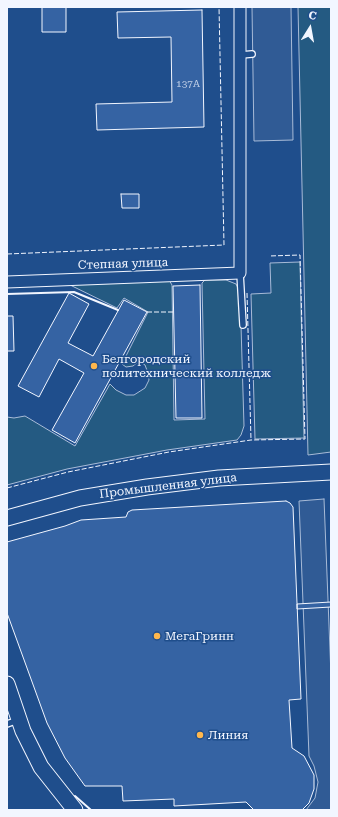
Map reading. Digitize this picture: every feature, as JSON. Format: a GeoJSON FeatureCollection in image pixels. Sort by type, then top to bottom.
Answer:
{"type":"FeatureCollection","features":[{"type":"Feature","properties":{"kind":"street"},"geometry":{"type":"LineString","coordinates":[[240,7],[240,273]]}},
{"type":"Feature","properties":{"kind":"street","name":"Степная улица"},"geometry":{"type":"LineString","coordinates":[[7,282],[240,273]]}},
{"type":"Feature","properties":{"kind":"street","name":"Промышленная улица"},"geometry":{"type":"LineString","coordinates":[[7,518],[80,498],[147,487],[219,478],[331,472]]}},
{"type":"Feature","properties":{"kind":"street"},"geometry":{"type":"LineString","coordinates":[[7,684],[13,722],[41,767],[75,810]]}},
{"type":"Feature","properties":{"kind":"lane"},"geometry":{"type":"LineString","coordinates":[[241,55],[252,54]]}},
{"type":"Feature","properties":{"kind":"lane"},"geometry":{"type":"LineString","coordinates":[[240,273],[243,325]]}},
{"type":"Feature","properties":{"kind":"shaded area"},"geometry":{"type":"Polygon","coordinates":[[[252,7],[291,7],[293,140],[254,141],[252,7]]]}},
{"type":"Feature","properties":{"kind":"shaded area"},"geometry":{"type":"Polygon","coordinates":[[[298,7],[331,7],[331,452],[308,455],[298,7]]]}},
{"type":"Feature","properties":{"kind":"shaded area"},"geometry":{"type":"Polygon","coordinates":[[[300,262],[304,438],[255,439],[251,294],[271,293],[270,263],[300,262]]]}},
{"type":"Feature","properties":{"kind":"shaded area"},"geometry":{"type":"Polygon","coordinates":[[[169,280],[172,285],[174,420],[205,419],[202,283],[205,280],[226,280],[236,284],[240,292],[244,426],[241,435],[237,440],[167,450],[67,469],[7,485],[7,417],[14,418],[25,416],[75,446],[110,384],[116,390],[126,395],[134,395],[145,388],[149,380],[145,365],[139,361],[133,366],[126,367],[122,364],[148,312],[124,298],[117,308],[68,284],[169,280]]]}},
{"type":"Feature","properties":{"kind":"shaded area"},"geometry":{"type":"Polygon","coordinates":[[[324,499],[331,676],[331,810],[306,810],[315,798],[318,782],[314,766],[309,756],[299,501],[324,499]]]}},
{"type":"Feature","properties":{"kind":"building"},"geometry":{"type":"Polygon","coordinates":[[[42,7],[66,7],[66,32],[42,32],[42,7]]]}},
{"type":"Feature","properties":{"kind":"building"},"geometry":{"type":"Polygon","coordinates":[[[202,10],[204,127],[97,130],[96,104],[172,102],[171,37],[118,38],[117,12],[202,10]]]}},
{"type":"Feature","properties":{"kind":"building"},"geometry":{"type":"Polygon","coordinates":[[[121,194],[139,194],[139,208],[122,208],[121,194]]]}},
{"type":"Feature","properties":{"kind":"building"},"geometry":{"type":"Polygon","coordinates":[[[200,285],[202,418],[176,418],[173,286],[200,285]]]}},
{"type":"Feature","properties":{"kind":"building","name":"Белгородский политехнический колледж"},"geometry":{"type":"Polygon","coordinates":[[[69,293],[89,304],[68,343],[93,356],[124,300],[147,312],[75,443],[52,430],[84,373],[59,359],[39,397],[18,386],[69,293]]]}},
{"type":"Feature","properties":{"kind":"building"},"geometry":{"type":"Polygon","coordinates":[[[7,316],[13,316],[14,351],[7,351],[7,316]]]}},
{"type":"Feature","properties":{"kind":"building","name":"МегаГринн"},"geometry":{"type":"Polygon","coordinates":[[[286,501],[293,507],[301,699],[289,700],[292,748],[304,756],[314,775],[314,789],[309,803],[302,810],[254,810],[246,802],[174,806],[174,799],[123,801],[122,786],[85,786],[65,758],[47,723],[7,613],[7,542],[81,520],[126,517],[128,512],[132,510],[286,501]]]}},
{"type":"Feature","properties":{"kind":"building"},"geometry":{"type":"Polygon","coordinates":[[[331,602],[331,607],[297,609],[297,604],[331,602]]]}},
{"type":"Feature","properties":{"kind":"fence"},"geometry":{"type":"LineString","coordinates":[[7,254],[224,245],[219,7]]}},
{"type":"Feature","properties":{"kind":"fence"},"geometry":{"type":"LineString","coordinates":[[7,488],[68,472],[169,452],[251,440],[305,439],[300,255],[269,256]]}},
{"type":"Feature","properties":{"kind":"fence"},"geometry":{"type":"LineString","coordinates":[[247,293],[251,440]]}},
{"type":"Feature","properties":{"kind":"fence"},"geometry":{"type":"LineString","coordinates":[[147,312],[173,312]]}},
{"type":"Feature","properties":{"kind":"wall"},"geometry":{"type":"LineString","coordinates":[[7,294],[74,292],[118,310]]}},
{"type":"Feature","properties":{"kind":"wall"},"geometry":{"type":"LineString","coordinates":[[75,796],[91,810]]}},
{"type":"Feature","properties":{"kind":"place","name":"Белгородский политехнический колледж"},"geometry":{"type":"Point","coordinates":[94,366]}},
{"type":"Feature","properties":{"kind":"place","name":"МегаГринн"},"geometry":{"type":"Point","coordinates":[157,636]}},
{"type":"Feature","properties":{"kind":"place","name":"Линия"},"geometry":{"type":"Point","coordinates":[200,735]}}]}
